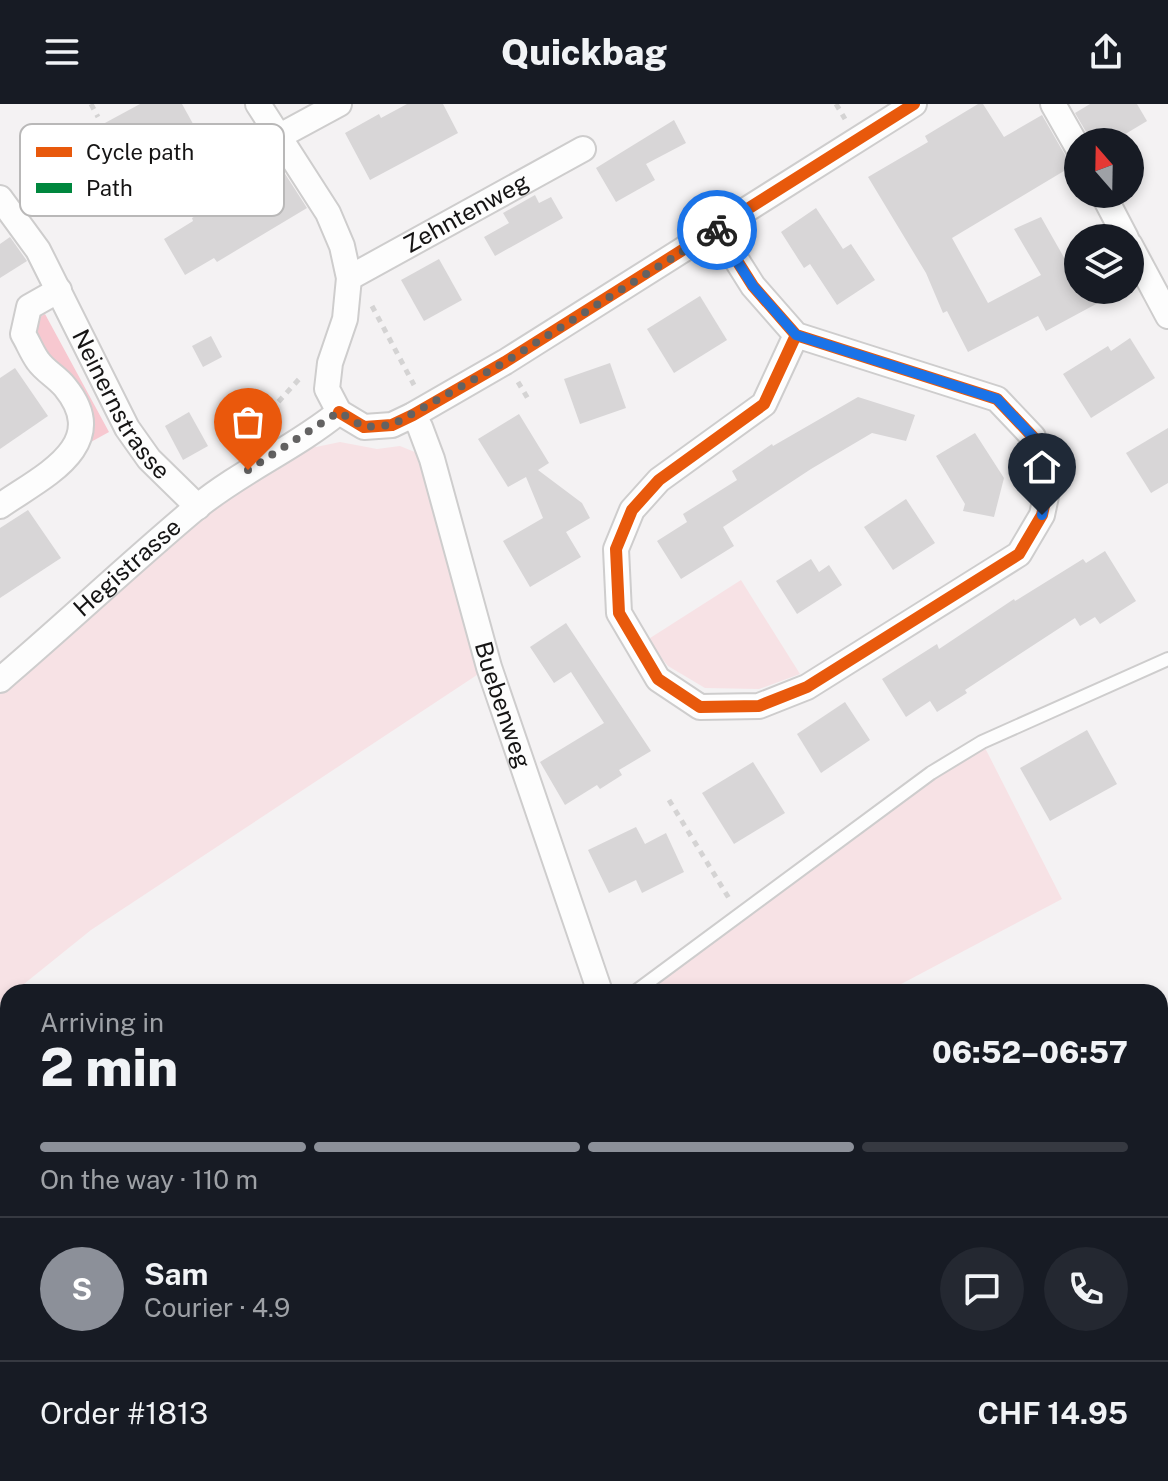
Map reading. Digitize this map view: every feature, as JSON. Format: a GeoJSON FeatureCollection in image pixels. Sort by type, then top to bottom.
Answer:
{"type":"FeatureCollection","features":[{"type":"Feature","properties":{"kind":"street"},"geometry":{"type":"LineString","coordinates":[[258,104],[270,124]]}},
{"type":"Feature","properties":{"kind":"street"},"geometry":{"type":"LineString","coordinates":[[284,134],[339,104]]}},
{"type":"Feature","properties":{"kind":"street"},"geometry":{"type":"LineString","coordinates":[[284,146],[328,213],[342,246],[349,278],[345,319],[330,363],[327,389],[339,412],[364,427],[392,425],[505,362],[914,104]]}},
{"type":"Feature","properties":{"kind":"street"},"geometry":{"type":"LineString","coordinates":[[1053,104],[1067,128]]}},
{"type":"Feature","properties":{"kind":"street","name":"Zehntenweg"},"geometry":{"type":"LineString","coordinates":[[349,278],[583,149]]}},
{"type":"Feature","properties":{"kind":"street","name":"Neinernstrasse"},"geometry":{"type":"LineString","coordinates":[[0,198],[38,250],[127,428],[149,459],[198,507]]}},
{"type":"Feature","properties":{"kind":"street"},"geometry":{"type":"LineString","coordinates":[[717,229],[753,286],[796,335],[997,399],[1033,437],[1048,487],[1042,515],[1019,554],[807,687],[759,706],[700,707],[658,679],[619,613],[616,549],[632,510],[659,480],[764,404],[796,335]]}},
{"type":"Feature","properties":{"kind":"street"},"geometry":{"type":"LineString","coordinates":[[1144,271],[1168,316]]}},
{"type":"Feature","properties":{"kind":"street","name":"Neinernstrasse"},"geometry":{"type":"LineString","coordinates":[[0,506],[61,464],[73,453],[79,437],[79,414],[66,388],[38,362],[23,334],[29,307],[59,290]]}},
{"type":"Feature","properties":{"kind":"street","name":"Buebenweg"},"geometry":{"type":"LineString","coordinates":[[419,411],[420,427],[432,459],[489,667],[597,984]]}},
{"type":"Feature","properties":{"kind":"street","name":"Hegistrasse"},"geometry":{"type":"LineString","coordinates":[[0,680],[198,507],[248,470],[339,412]]}},
{"type":"Feature","properties":{"kind":"lane"},"geometry":{"type":"LineString","coordinates":[[646,984],[931,773],[982,742],[1168,659]]}},
{"type":"Feature","properties":{"kind":"path"},"geometry":{"type":"LineString","coordinates":[[91,104],[98,117]]}},
{"type":"Feature","properties":{"kind":"path"},"geometry":{"type":"LineString","coordinates":[[349,278],[367,296],[419,411]]}},
{"type":"Feature","properties":{"kind":"path"},"geometry":{"type":"LineString","coordinates":[[233,452],[304,374]]}},
{"type":"Feature","properties":{"kind":"path"},"geometry":{"type":"LineString","coordinates":[[275,406],[284,414]]}},
{"type":"Feature","properties":{"kind":"path"},"geometry":{"type":"LineString","coordinates":[[669,800],[739,915]]}},
{"type":"Feature","properties":{"kind":"shaded area"},"geometry":{"type":"Polygon","coordinates":[[[45,314],[109,432],[89,443],[56,365],[33,334],[33,321],[45,314]]]}},
{"type":"Feature","properties":{"kind":"shaded area"},"geometry":{"type":"Polygon","coordinates":[[[305,436],[316,447],[340,442],[377,449],[400,446],[432,459],[489,667],[91,930],[24,984],[0,984],[0,685],[81,611],[305,436]]]}},
{"type":"Feature","properties":{"kind":"shaded area"},"geometry":{"type":"Polygon","coordinates":[[[741,580],[800,674],[759,689],[705,688],[668,666],[647,640],[741,580]]]}},
{"type":"Feature","properties":{"kind":"shaded area"},"geometry":{"type":"Polygon","coordinates":[[[982,742],[1062,899],[901,984],[646,984],[982,742]]]}},
{"type":"Feature","properties":{"kind":"building"},"geometry":{"type":"Polygon","coordinates":[[[140,104],[182,104],[193,124],[103,124],[140,104]]]}},
{"type":"Feature","properties":{"kind":"building"},"geometry":{"type":"Polygon","coordinates":[[[407,104],[443,104],[458,133],[370,180],[345,133],[379,114],[381,118],[407,104]]]}},
{"type":"Feature","properties":{"kind":"building"},"geometry":{"type":"Polygon","coordinates":[[[978,104],[983,104],[1004,137],[1042,115],[1064,153],[1064,171],[952,238],[988,303],[1041,275],[1014,229],[1041,217],[1064,257],[1064,304],[1096,304],[1046,331],[1038,316],[968,352],[947,311],[943,313],[926,273],[868,177],[928,142],[925,136],[978,104]]]}},
{"type":"Feature","properties":{"kind":"building"},"geometry":{"type":"Polygon","coordinates":[[[1090,104],[1137,104],[1147,121],[1135,128],[1084,128],[1075,113],[1090,104]]]}},
{"type":"Feature","properties":{"kind":"building"},"geometry":{"type":"Polygon","coordinates":[[[674,120],[686,143],[646,164],[655,180],[616,202],[596,168],[674,120]]]}},
{"type":"Feature","properties":{"kind":"building"},"geometry":{"type":"Polygon","coordinates":[[[284,172],[307,208],[217,262],[214,258],[185,275],[164,239],[193,221],[192,218],[284,216],[284,172]]]}},
{"type":"Feature","properties":{"kind":"building"},"geometry":{"type":"Polygon","coordinates":[[[535,195],[539,203],[551,197],[563,218],[495,256],[484,237],[509,223],[503,213],[535,195]]]}},
{"type":"Feature","properties":{"kind":"building"},"geometry":{"type":"Polygon","coordinates":[[[816,208],[843,249],[851,244],[875,280],[837,305],[810,264],[804,268],[781,232],[816,208]]]}},
{"type":"Feature","properties":{"kind":"building"},"geometry":{"type":"Polygon","coordinates":[[[10,237],[27,261],[0,278],[0,244],[10,237]]]}},
{"type":"Feature","properties":{"kind":"building"},"geometry":{"type":"Polygon","coordinates":[[[439,259],[462,300],[424,321],[401,280],[439,259]]]}},
{"type":"Feature","properties":{"kind":"building"},"geometry":{"type":"Polygon","coordinates":[[[700,296],[727,340],[674,373],[647,329],[700,296]]]}},
{"type":"Feature","properties":{"kind":"building"},"geometry":{"type":"Polygon","coordinates":[[[211,336],[222,357],[203,367],[192,346],[211,336]]]}},
{"type":"Feature","properties":{"kind":"building"},"geometry":{"type":"Polygon","coordinates":[[[1130,338],[1155,378],[1091,418],[1063,374],[1108,346],[1111,351],[1130,338]]]}},
{"type":"Feature","properties":{"kind":"building"},"geometry":{"type":"Polygon","coordinates":[[[610,363],[626,408],[580,424],[564,379],[610,363]]]}},
{"type":"Feature","properties":{"kind":"building"},"geometry":{"type":"Polygon","coordinates":[[[15,368],[48,416],[0,449],[0,378],[15,368]]]}},
{"type":"Feature","properties":{"kind":"building"},"geometry":{"type":"Polygon","coordinates":[[[858,397],[915,415],[906,441],[872,433],[811,469],[723,527],[734,546],[681,579],[657,541],[687,522],[683,514],[737,480],[732,471],[772,444],[858,397]]]}},
{"type":"Feature","properties":{"kind":"building"},"geometry":{"type":"Polygon","coordinates":[[[189,412],[208,446],[183,460],[165,426],[189,412]]]}},
{"type":"Feature","properties":{"kind":"building"},"geometry":{"type":"Polygon","coordinates":[[[519,414],[549,463],[538,470],[582,503],[590,518],[566,532],[581,557],[530,587],[503,541],[543,518],[526,477],[508,487],[478,439],[519,414]]]}},
{"type":"Feature","properties":{"kind":"building"},"geometry":{"type":"Polygon","coordinates":[[[1168,428],[1168,483],[1151,493],[1126,453],[1168,428]]]}},
{"type":"Feature","properties":{"kind":"building"},"geometry":{"type":"Polygon","coordinates":[[[975,433],[1004,478],[994,517],[963,511],[965,504],[936,456],[975,433]]]}},
{"type":"Feature","properties":{"kind":"building"},"geometry":{"type":"Polygon","coordinates":[[[906,499],[935,543],[893,570],[864,527],[906,499]]]}},
{"type":"Feature","properties":{"kind":"building"},"geometry":{"type":"Polygon","coordinates":[[[28,510],[61,558],[0,598],[0,528],[28,510]]]}},
{"type":"Feature","properties":{"kind":"building"},"geometry":{"type":"Polygon","coordinates":[[[1105,551],[1136,601],[1100,624],[1095,617],[1080,626],[1075,618],[965,690],[967,693],[937,712],[930,701],[906,717],[882,679],[937,644],[939,649],[1014,599],[1083,559],[1086,563],[1105,551]]]}},
{"type":"Feature","properties":{"kind":"building"},"geometry":{"type":"Polygon","coordinates":[[[811,559],[819,572],[829,565],[842,585],[797,614],[776,581],[811,559]]]}},
{"type":"Feature","properties":{"kind":"building"},"geometry":{"type":"Polygon","coordinates":[[[566,623],[651,751],[619,770],[622,775],[600,789],[597,785],[565,805],[540,762],[604,723],[571,672],[554,683],[530,647],[566,623]]]}},
{"type":"Feature","properties":{"kind":"building"},"geometry":{"type":"Polygon","coordinates":[[[845,702],[870,740],[821,773],[797,734],[845,702]]]}},
{"type":"Feature","properties":{"kind":"building"},"geometry":{"type":"Polygon","coordinates":[[[1087,730],[1117,784],[1050,821],[1020,768],[1087,730]]]}},
{"type":"Feature","properties":{"kind":"building"},"geometry":{"type":"Polygon","coordinates":[[[753,762],[785,813],[734,844],[702,793],[753,762]]]}},
{"type":"Feature","properties":{"kind":"building"},"geometry":{"type":"Polygon","coordinates":[[[636,827],[645,844],[666,833],[684,872],[642,893],[636,880],[609,893],[588,850],[636,827]]]}},
{"type":"Feature","properties":{"kind":"cycle path"},"geometry":{"type":"LineString","coordinates":[[339,412],[364,427],[392,425],[413,415],[505,362],[914,104]]}},
{"type":"Feature","properties":{"kind":"cycle path"},"geometry":{"type":"LineString","coordinates":[[717,229],[753,286],[796,335],[764,404],[659,480],[632,510],[616,549],[619,613],[658,679],[700,707],[759,706],[807,687],[1019,554],[1042,515],[1048,487],[1033,437],[997,399],[796,335]]}},
{"type":"Feature","properties":{"kind":"way so far"},"geometry":{"type":"LineString","coordinates":[[248,470],[339,412],[364,427],[392,425],[413,415],[505,362],[717,230]]}},
{"type":"Feature","properties":{"kind":"route"},"geometry":{"type":"LineString","coordinates":[[717,230],[753,286],[796,335],[997,399],[1033,437],[1048,487],[1042,515]]}}]}
